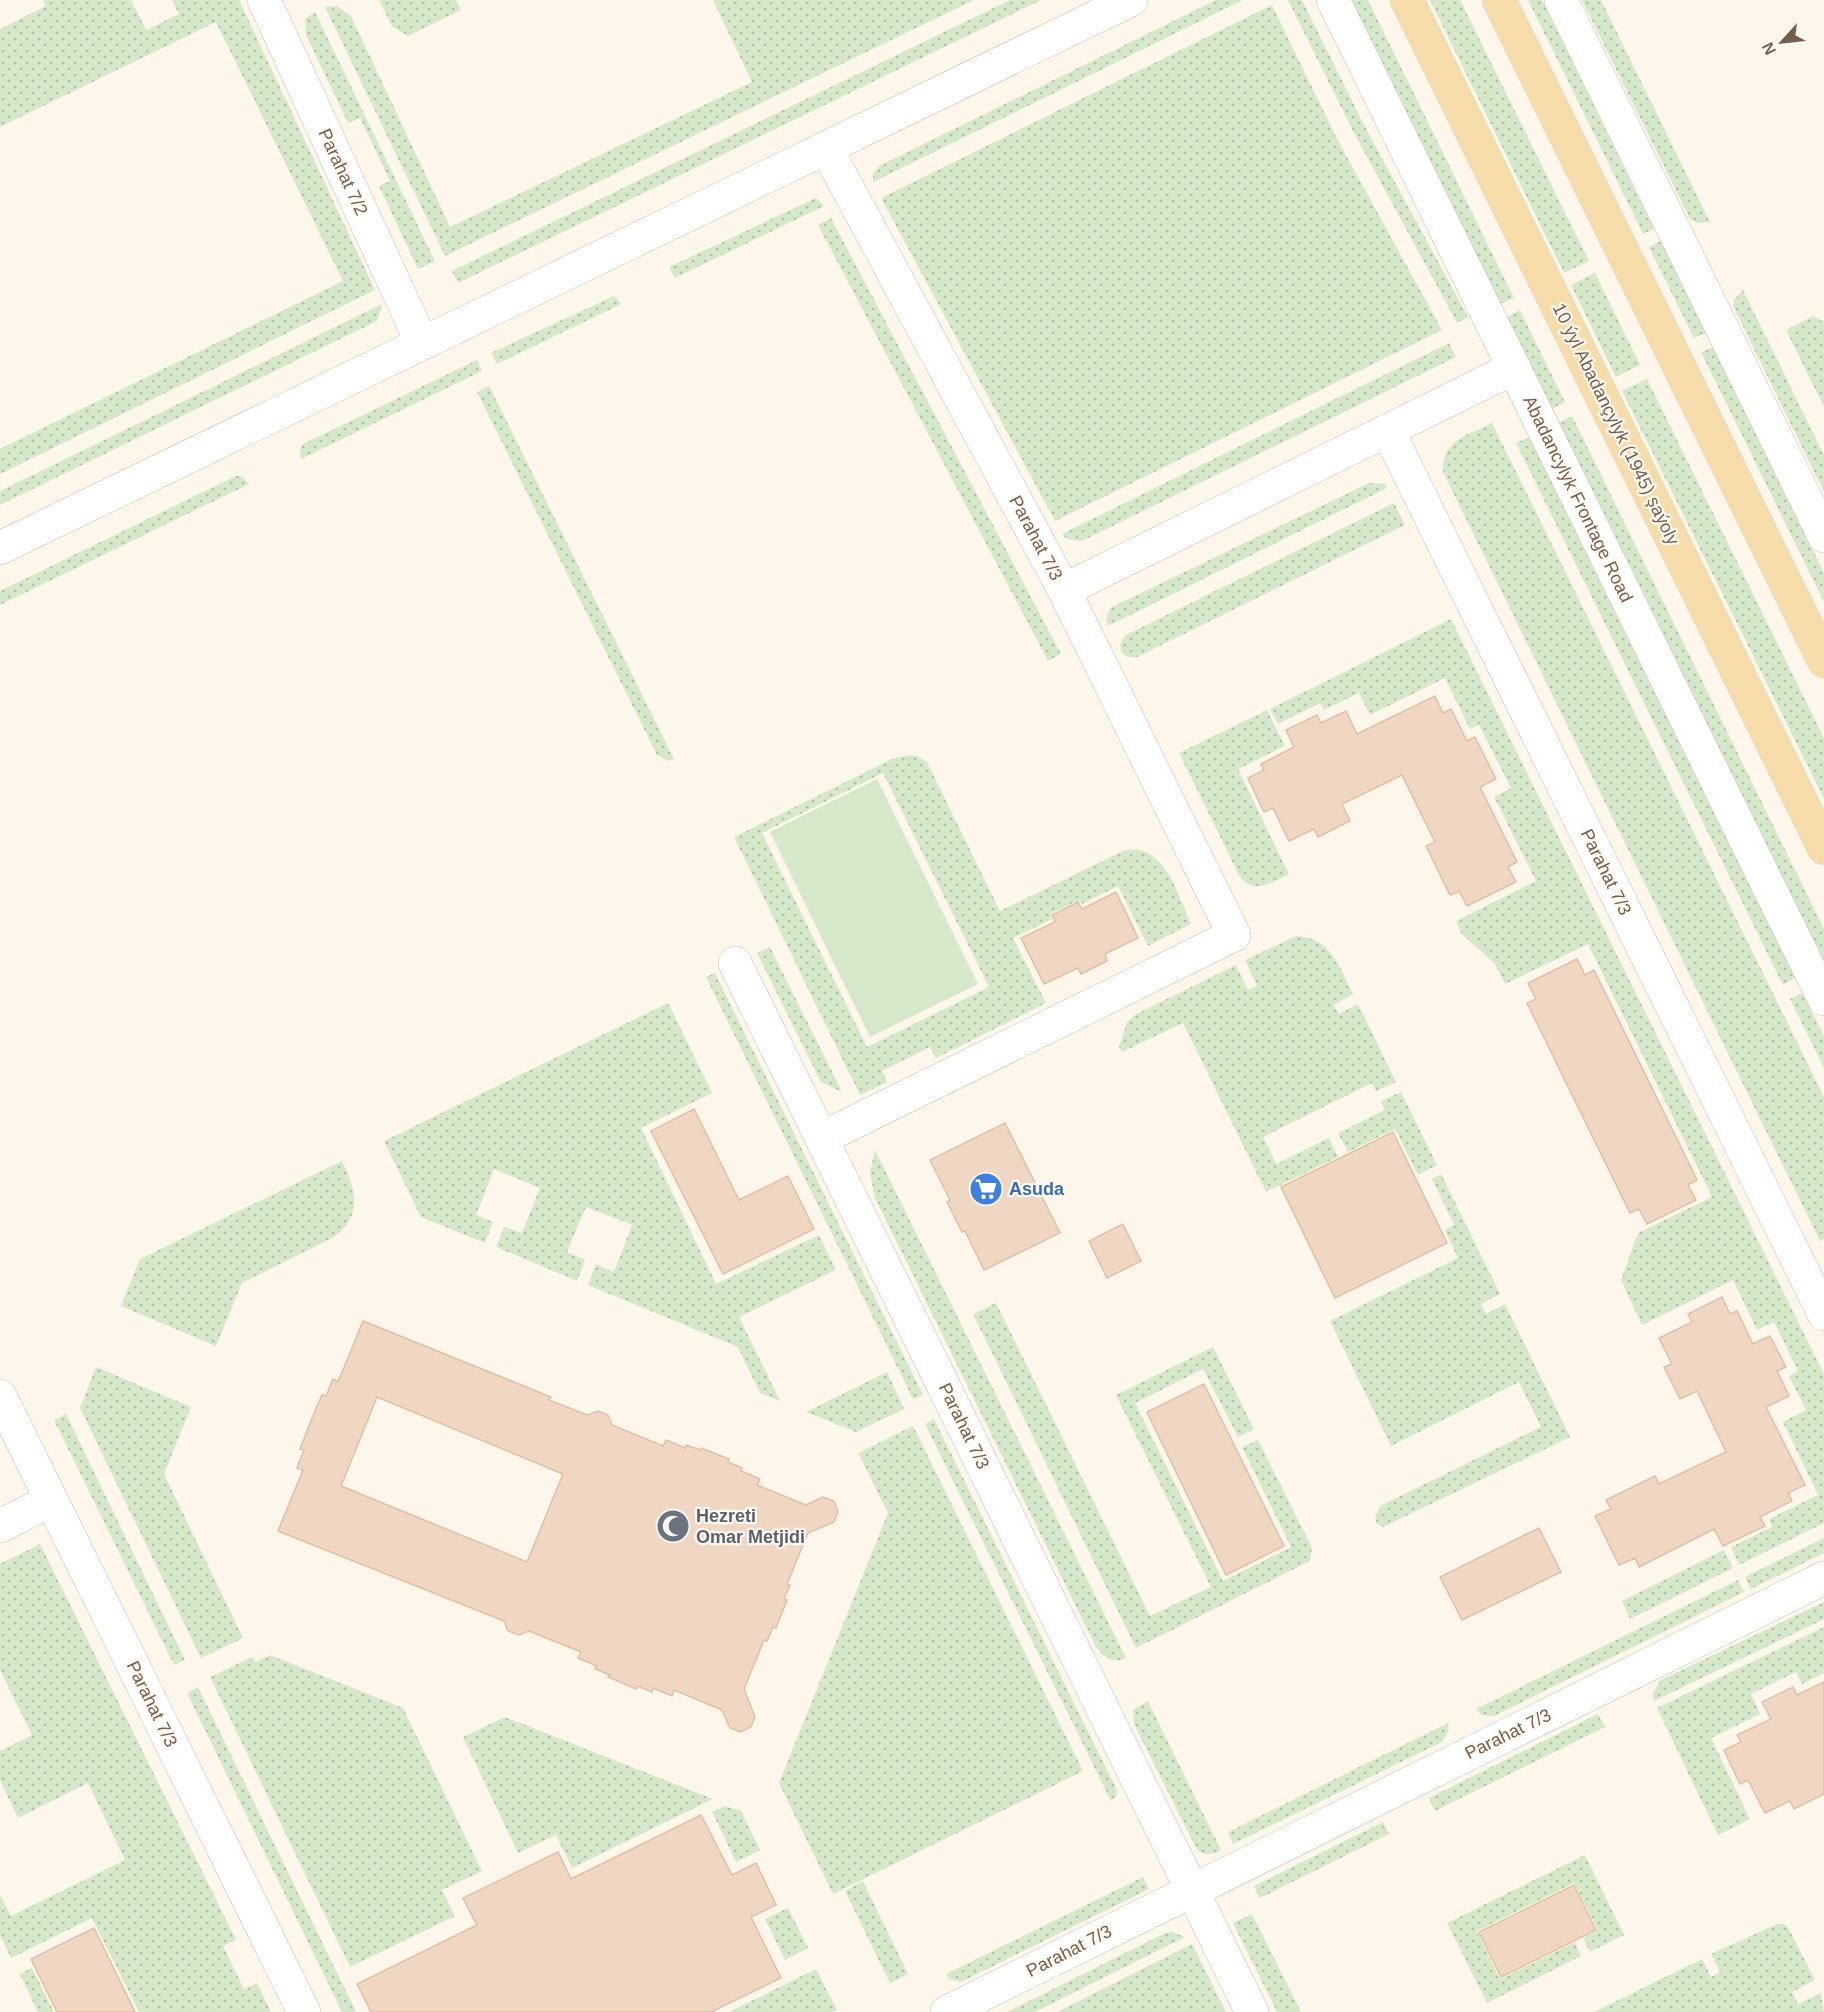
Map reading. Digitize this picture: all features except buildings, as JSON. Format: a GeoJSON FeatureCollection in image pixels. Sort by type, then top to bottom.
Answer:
{"type":"FeatureCollection","features":[{"type":"Feature","properties":{"kind":"main road","name":"10 ýyl Abadançylyk (1945) şaýoly"},"geometry":{"type":"LineString","coordinates":[[1407,0],[1824,848]]}},
{"type":"Feature","properties":{"kind":"main road"},"geometry":{"type":"LineString","coordinates":[[1499,0],[1824,661]]}},
{"type":"Feature","properties":{"kind":"street","name":"Parahat 7/2"},"geometry":{"type":"LineString","coordinates":[[264,0],[422,343]]}},
{"type":"Feature","properties":{"kind":"street"},"geometry":{"type":"LineString","coordinates":[[0,548],[1131,0]]}},
{"type":"Feature","properties":{"kind":"street","name":"Abadancylyk Frontage Road"},"geometry":{"type":"LineString","coordinates":[[1333,0],[1824,999]]}},
{"type":"Feature","properties":{"kind":"street"},"geometry":{"type":"LineString","coordinates":[[1561,0],[1824,536]]}},
{"type":"Feature","properties":{"kind":"street","name":"Parahat 7/3"},"geometry":{"type":"LineString","coordinates":[[822,1138],[1234,935],[1064,590],[826,148]]}},
{"type":"Feature","properties":{"kind":"street"},"geometry":{"type":"LineString","coordinates":[[1064,590],[1514,368]]}},
{"type":"Feature","properties":{"kind":"street","name":"Parahat 7/3"},"geometry":{"type":"LineString","coordinates":[[1388,431],[1824,1314]]}},
{"type":"Feature","properties":{"kind":"street","name":"Parahat 7/3"},"geometry":{"type":"LineString","coordinates":[[735,963],[1252,2012]]}},
{"type":"Feature","properties":{"kind":"street","name":"Parahat 7/3"},"geometry":{"type":"LineString","coordinates":[[0,1396],[304,2012]]}},
{"type":"Feature","properties":{"kind":"street"},"geometry":{"type":"LineString","coordinates":[[0,1526],[51,1500]]}},
{"type":"Feature","properties":{"kind":"street","name":"Parahat 7/3"},"geometry":{"type":"LineString","coordinates":[[947,2012],[1824,1578]]}},
{"type":"Feature","properties":{"kind":"green space"},"geometry":{"type":"Polygon","coordinates":[[[43,0],[131,0],[146,30],[179,14],[172,0],[239,0],[375,290],[0,474],[0,449],[343,281],[216,22],[0,127],[0,29],[46,6],[43,0]]]}},
{"type":"Feature","properties":{"kind":"green space"},"geometry":{"type":"Polygon","coordinates":[[[379,0],[456,0],[461,10],[408,36],[392,26],[379,0]]]}},
{"type":"Feature","properties":{"kind":"green space"},"geometry":{"type":"Polygon","coordinates":[[[713,0],[974,0],[445,256],[325,7],[337,6],[351,16],[450,227],[752,82],[713,0]]]}},
{"type":"Feature","properties":{"kind":"green space"},"geometry":{"type":"Polygon","coordinates":[[[1010,0],[1041,0],[458,283],[452,271],[1010,0]]]}},
{"type":"Feature","properties":{"kind":"green space"},"geometry":{"type":"Polygon","coordinates":[[[1216,0],[1243,0],[873,182],[873,174],[879,166],[1216,0]]]}},
{"type":"Feature","properties":{"kind":"green space"},"geometry":{"type":"Polygon","coordinates":[[[1288,0],[1302,0],[1364,125],[1468,317],[1457,323],[1353,131],[1288,0]]]}},
{"type":"Feature","properties":{"kind":"green space"},"geometry":{"type":"Polygon","coordinates":[[[1350,0],[1368,0],[1514,298],[1500,304],[1350,0]]]}},
{"type":"Feature","properties":{"kind":"green space"},"geometry":{"type":"Polygon","coordinates":[[[1430,0],[1460,0],[1589,261],[1564,273],[1430,0]]]}},
{"type":"Feature","properties":{"kind":"green space"},"geometry":{"type":"Polygon","coordinates":[[[1528,0],[1542,0],[1654,229],[1643,234],[1528,0]]]}},
{"type":"Feature","properties":{"kind":"green space"},"geometry":{"type":"Polygon","coordinates":[[[1582,0],[1601,0],[1710,222],[1698,223],[1690,219],[1582,0]]]}},
{"type":"Feature","properties":{"kind":"green space"},"geometry":{"type":"Polygon","coordinates":[[[1272,5],[1337,139],[1442,330],[1055,521],[881,198],[1272,5]]]}},
{"type":"Feature","properties":{"kind":"green space"},"geometry":{"type":"Polygon","coordinates":[[[315,12],[435,261],[418,269],[379,186],[390,181],[360,118],[348,123],[306,35],[305,19],[315,12]]]}},
{"type":"Feature","properties":{"kind":"green space"},"geometry":{"type":"Polygon","coordinates":[[[816,198],[824,206],[675,278],[669,267],[816,198]]]}},
{"type":"Feature","properties":{"kind":"green space"},"geometry":{"type":"Polygon","coordinates":[[[831,218],[1061,654],[1048,661],[818,225],[831,218]]]}},
{"type":"Feature","properties":{"kind":"green space"},"geometry":{"type":"Polygon","coordinates":[[[1661,241],[1706,333],[1694,338],[1649,247],[1661,241]]]}},
{"type":"Feature","properties":{"kind":"green space"},"geometry":{"type":"Polygon","coordinates":[[[1595,273],[1640,365],[1616,377],[1571,285],[1595,273]]]}},
{"type":"Feature","properties":{"kind":"green space"},"geometry":{"type":"Polygon","coordinates":[[[1743,290],[1824,455],[1824,492],[1733,306],[1734,300],[1743,290]]]}},
{"type":"Feature","properties":{"kind":"green space"},"geometry":{"type":"Polygon","coordinates":[[[614,296],[621,304],[497,364],[491,353],[614,296]]]}},
{"type":"Feature","properties":{"kind":"green space"},"geometry":{"type":"Polygon","coordinates":[[[382,304],[377,321],[0,505],[0,491],[382,304]]]}},
{"type":"Feature","properties":{"kind":"green space"},"geometry":{"type":"Polygon","coordinates":[[[1520,310],[1565,402],[1552,409],[1506,317],[1520,310]]]}},
{"type":"Feature","properties":{"kind":"green space"},"geometry":{"type":"Polygon","coordinates":[[[1813,316],[1824,322],[1824,407],[1786,330],[1813,316]]]}},
{"type":"Feature","properties":{"kind":"green space"},"geometry":{"type":"Polygon","coordinates":[[[1449,343],[1456,357],[1082,541],[1067,539],[1062,534],[1449,343]]]}},
{"type":"Feature","properties":{"kind":"green space"},"geometry":{"type":"Polygon","coordinates":[[[1713,347],[1824,573],[1824,602],[1701,352],[1713,347]]]}},
{"type":"Feature","properties":{"kind":"green space"},"geometry":{"type":"Polygon","coordinates":[[[477,360],[482,371],[301,459],[300,449],[303,444],[477,360]]]}},
{"type":"Feature","properties":{"kind":"green space"},"geometry":{"type":"Polygon","coordinates":[[[1647,379],[1824,738],[1824,799],[1622,391],[1647,379]]]}},
{"type":"Feature","properties":{"kind":"green space"},"geometry":{"type":"Polygon","coordinates":[[[489,386],[674,759],[669,761],[657,755],[477,392],[489,386]]]}},
{"type":"Feature","properties":{"kind":"green space"},"geometry":{"type":"Polygon","coordinates":[[[1572,416],[1824,929],[1824,963],[1558,423],[1572,416]]]}},
{"type":"Feature","properties":{"kind":"green space"},"geometry":{"type":"Polygon","coordinates":[[[1492,423],[1824,1097],[1824,1239],[1820,1241],[1443,472],[1444,461],[1451,445],[1492,423]]]}},
{"type":"Feature","properties":{"kind":"green space"},"geometry":{"type":"Polygon","coordinates":[[[1529,437],[1795,978],[1783,985],[1516,443],[1529,437]]]}},
{"type":"Feature","properties":{"kind":"green space"},"geometry":{"type":"Polygon","coordinates":[[[236,476],[241,476],[249,484],[0,605],[0,591],[236,476]]]}},
{"type":"Feature","properties":{"kind":"green space"},"geometry":{"type":"Polygon","coordinates":[[[1369,483],[1385,484],[1387,488],[1108,626],[1106,621],[1110,608],[1369,483]]]}},
{"type":"Feature","properties":{"kind":"green space"},"geometry":{"type":"Polygon","coordinates":[[[1394,503],[1405,525],[1137,657],[1127,656],[1121,651],[1121,644],[1126,635],[1394,503]]]}},
{"type":"Feature","properties":{"kind":"green space"},"geometry":{"type":"Polygon","coordinates":[[[1451,619],[1824,1374],[1824,1523],[1739,1565],[1731,1547],[1772,1527],[1769,1519],[1818,1495],[1783,1422],[1806,1410],[1789,1376],[1798,1371],[1774,1322],[1757,1330],[1733,1280],[1642,1325],[1621,1280],[1638,1233],[1712,1197],[1588,944],[1505,984],[1495,964],[1461,933],[1456,921],[1536,881],[1494,797],[1511,788],[1479,725],[1470,729],[1445,678],[1370,715],[1359,693],[1324,710],[1320,703],[1278,724],[1270,709],[1451,619]]]}},
{"type":"Feature","properties":{"kind":"green space"},"geometry":{"type":"Polygon","coordinates":[[[1267,710],[1285,746],[1238,769],[1289,874],[1269,884],[1256,886],[1250,885],[1239,875],[1179,753],[1267,710]]]}},
{"type":"Feature","properties":{"kind":"green space"},"geometry":{"type":"Polygon","coordinates":[[[910,755],[927,762],[1000,911],[1123,851],[1137,850],[1149,854],[1168,873],[1191,924],[1148,946],[1118,886],[1082,904],[1079,900],[1050,914],[1052,919],[1013,938],[1046,1003],[936,1058],[930,1047],[882,1071],[887,1082],[860,1095],[734,837],[892,759],[910,755]],[[883,773],[762,833],[867,1047],[989,987],[883,773]]]}},
{"type":"Feature","properties":{"kind":"green space"},"geometry":{"type":"Polygon","coordinates":[[[877,779],[978,984],[870,1037],[770,832],[877,779]]]}},
{"type":"Feature","properties":{"kind":"green space"},"geometry":{"type":"Polygon","coordinates":[[[1296,936],[1318,942],[1332,955],[1353,994],[1334,1005],[1339,1014],[1358,1004],[1396,1082],[1376,1091],[1372,1083],[1263,1137],[1276,1164],[1329,1138],[1338,1157],[1266,1192],[1183,1023],[1122,1052],[1119,1047],[1127,1022],[1136,1014],[1236,965],[1248,990],[1257,986],[1245,960],[1296,936]]]}},
{"type":"Feature","properties":{"kind":"green space"},"geometry":{"type":"Polygon","coordinates":[[[770,947],[842,1092],[821,1082],[757,953],[770,947]]]}},
{"type":"Feature","properties":{"kind":"green space"},"geometry":{"type":"Polygon","coordinates":[[[715,973],[923,1395],[913,1399],[706,977],[715,973]]]}},
{"type":"Feature","properties":{"kind":"green space"},"geometry":{"type":"Polygon","coordinates":[[[1802,993],[1824,1036],[1824,1068],[1790,999],[1802,993]]]}},
{"type":"Feature","properties":{"kind":"green space"},"geometry":{"type":"Polygon","coordinates":[[[668,1003],[712,1093],[641,1128],[716,1284],[819,1235],[836,1270],[739,1317],[780,1401],[760,1393],[738,1347],[588,1285],[596,1264],[614,1272],[632,1225],[586,1207],[567,1252],[585,1260],[577,1281],[496,1247],[504,1227],[522,1233],[540,1188],[494,1169],[476,1215],[493,1222],[485,1243],[421,1217],[384,1141],[668,1003]]]}},
{"type":"Feature","properties":{"kind":"green space"},"geometry":{"type":"Polygon","coordinates":[[[1401,1092],[1437,1165],[1418,1175],[1395,1129],[1348,1152],[1338,1133],[1385,1110],[1381,1101],[1401,1092]]]}},
{"type":"Feature","properties":{"kind":"green space"},"geometry":{"type":"Polygon","coordinates":[[[875,1150],[1126,1658],[1110,1659],[1096,1647],[875,1198],[870,1173],[875,1150]]]}},
{"type":"Feature","properties":{"kind":"green space"},"geometry":{"type":"Polygon","coordinates":[[[342,1161],[351,1182],[354,1202],[353,1211],[343,1229],[334,1237],[242,1283],[216,1346],[121,1306],[140,1259],[342,1161]]]}},
{"type":"Feature","properties":{"kind":"green space"},"geometry":{"type":"Polygon","coordinates":[[[1441,1174],[1500,1294],[1481,1304],[1486,1314],[1505,1304],[1570,1437],[1383,1527],[1377,1524],[1375,1517],[1380,1506],[1541,1427],[1519,1382],[1391,1446],[1330,1321],[1458,1258],[1445,1230],[1454,1225],[1432,1179],[1441,1174]]]}},
{"type":"Feature","properties":{"kind":"green space"},"geometry":{"type":"Polygon","coordinates":[[[996,1303],[1150,1616],[1211,1587],[1116,1395],[1213,1347],[1254,1429],[1238,1437],[1203,1369],[1135,1403],[1223,1581],[1291,1547],[1242,1447],[1258,1440],[1312,1548],[1310,1561],[1136,1648],[973,1314],[996,1303]]]}},
{"type":"Feature","properties":{"kind":"green space"},"geometry":{"type":"Polygon","coordinates":[[[96,1367],[191,1407],[164,1474],[243,1638],[201,1658],[80,1408],[96,1367]]]}},
{"type":"Feature","properties":{"kind":"green space"},"geometry":{"type":"Polygon","coordinates":[[[887,1372],[904,1409],[856,1432],[806,1412],[887,1372]]]}},
{"type":"Feature","properties":{"kind":"green space"},"geometry":{"type":"Polygon","coordinates":[[[66,1414],[185,1660],[174,1665],[54,1420],[66,1414]]]}},
{"type":"Feature","properties":{"kind":"green space"},"geometry":{"type":"Polygon","coordinates":[[[934,1419],[1116,1788],[1117,1795],[1111,1801],[925,1424],[934,1419]]]}},
{"type":"Feature","properties":{"kind":"green space"},"geometry":{"type":"Polygon","coordinates":[[[913,1426],[1083,1771],[833,1894],[779,1783],[888,1513],[858,1453],[913,1426]]]}},
{"type":"Feature","properties":{"kind":"green space"},"geometry":{"type":"Polygon","coordinates":[[[1824,1538],[1824,1553],[1751,1589],[1745,1577],[1824,1538]]]}},
{"type":"Feature","properties":{"kind":"green space"},"geometry":{"type":"Polygon","coordinates":[[[40,1544],[236,1940],[223,1946],[244,1989],[257,1983],[271,2012],[139,2012],[92,1918],[11,1958],[0,1935],[0,1895],[11,1916],[125,1860],[88,1783],[18,1818],[0,1780],[0,1751],[32,1735],[0,1670],[0,1564],[40,1544]]]}},
{"type":"Feature","properties":{"kind":"green space"},"geometry":{"type":"Polygon","coordinates":[[[1724,1550],[1733,1568],[1630,1619],[1622,1601],[1724,1550]]]}},
{"type":"Feature","properties":{"kind":"green space"},"geometry":{"type":"Polygon","coordinates":[[[1738,1580],[1744,1592],[1494,1716],[1481,1715],[1476,1709],[1738,1580]]]}},
{"type":"Feature","properties":{"kind":"green space"},"geometry":{"type":"Polygon","coordinates":[[[1824,1602],[1824,1619],[1654,1701],[1653,1693],[1661,1680],[1824,1602]]]}},
{"type":"Feature","properties":{"kind":"green space"},"geometry":{"type":"Polygon","coordinates":[[[1824,1627],[1824,1673],[1802,1684],[1796,1672],[1751,1694],[1760,1714],[1711,1738],[1750,1819],[1718,1835],[1657,1708],[1824,1627]]]}},
{"type":"Feature","properties":{"kind":"green space"},"geometry":{"type":"Polygon","coordinates":[[[270,1655],[403,1708],[482,1871],[442,1890],[455,1916],[350,1967],[210,1677],[252,1657],[256,1662],[270,1655]]]}},
{"type":"Feature","properties":{"kind":"green space"},"geometry":{"type":"Polygon","coordinates":[[[198,1687],[356,2012],[342,2012],[187,1693],[198,1687]]]}},
{"type":"Feature","properties":{"kind":"green space"},"geometry":{"type":"Polygon","coordinates":[[[1148,1701],[1221,1850],[1217,1852],[1205,1854],[1196,1848],[1134,1724],[1133,1710],[1148,1701]]]}},
{"type":"Feature","properties":{"kind":"green space"},"geometry":{"type":"Polygon","coordinates":[[[1598,1714],[1605,1727],[1435,1811],[1429,1798],[1598,1714]]]}},
{"type":"Feature","properties":{"kind":"green space"},"geometry":{"type":"Polygon","coordinates":[[[505,1717],[713,1799],[572,1868],[556,1835],[518,1853],[463,1737],[505,1717]]]}},
{"type":"Feature","properties":{"kind":"green space"},"geometry":{"type":"Polygon","coordinates":[[[1448,1723],[1449,1730],[1442,1742],[1233,1844],[1228,1832],[1448,1723]]]}},
{"type":"Feature","properties":{"kind":"green space"},"geometry":{"type":"Polygon","coordinates":[[[725,1806],[741,1811],[760,1850],[736,1862],[712,1812],[725,1806]]]}},
{"type":"Feature","properties":{"kind":"green space"},"geometry":{"type":"Polygon","coordinates":[[[1383,1822],[1389,1834],[1260,1898],[1254,1886],[1383,1822]]]}},
{"type":"Feature","properties":{"kind":"green space"},"geometry":{"type":"Polygon","coordinates":[[[1585,1855],[1624,1935],[1590,1952],[1583,1938],[1598,1930],[1574,1883],[1477,1931],[1500,1979],[1575,1942],[1581,1956],[1487,2003],[1447,1923],[1585,1855]]]}},
{"type":"Feature","properties":{"kind":"green space"},"geometry":{"type":"Polygon","coordinates":[[[1143,1877],[1149,1889],[961,1982],[949,1979],[946,1974],[1143,1877]]]}},
{"type":"Feature","properties":{"kind":"green space"},"geometry":{"type":"Polygon","coordinates":[[[863,1881],[908,1974],[890,1983],[845,1891],[863,1881]]]}},
{"type":"Feature","properties":{"kind":"green space"},"geometry":{"type":"Polygon","coordinates":[[[788,1908],[808,1948],[785,1960],[765,1919],[788,1908]]]}},
{"type":"Feature","properties":{"kind":"green space"},"geometry":{"type":"Polygon","coordinates":[[[1252,1914],[1301,2012],[1277,2012],[1233,1923],[1252,1914]]]}},
{"type":"Feature","properties":{"kind":"green space"},"geometry":{"type":"Polygon","coordinates":[[[1777,1924],[1784,1924],[1789,1929],[1815,1980],[1792,1992],[1798,2004],[1821,1993],[1824,2012],[1594,2012],[1702,1959],[1711,1977],[1720,1972],[1711,1954],[1777,1924]]]}},
{"type":"Feature","properties":{"kind":"green space"},"geometry":{"type":"Polygon","coordinates":[[[1172,1932],[1185,1937],[1035,2012],[1007,2012],[1165,1933],[1172,1932]]]}},
{"type":"Feature","properties":{"kind":"green space"},"geometry":{"type":"Polygon","coordinates":[[[1192,1944],[1226,2012],[1057,2012],[1192,1944]]]}},
{"type":"Feature","properties":{"kind":"green space"},"geometry":{"type":"Polygon","coordinates":[[[32,1968],[54,2012],[38,2012],[20,1974],[32,1968]]]}},
{"type":"Feature","properties":{"kind":"green space"},"geometry":{"type":"Polygon","coordinates":[[[816,1969],[837,2010],[832,2012],[729,2012],[816,1969]]]}},
{"type":"Feature","properties":{"kind":"place","name":"Asuda"},"geometry":{"type":"Point","coordinates":[986,1189]}},
{"type":"Feature","properties":{"kind":"place","name":"Hezreti Omar Metjidi"},"geometry":{"type":"Point","coordinates":[673,1526]}}]}
